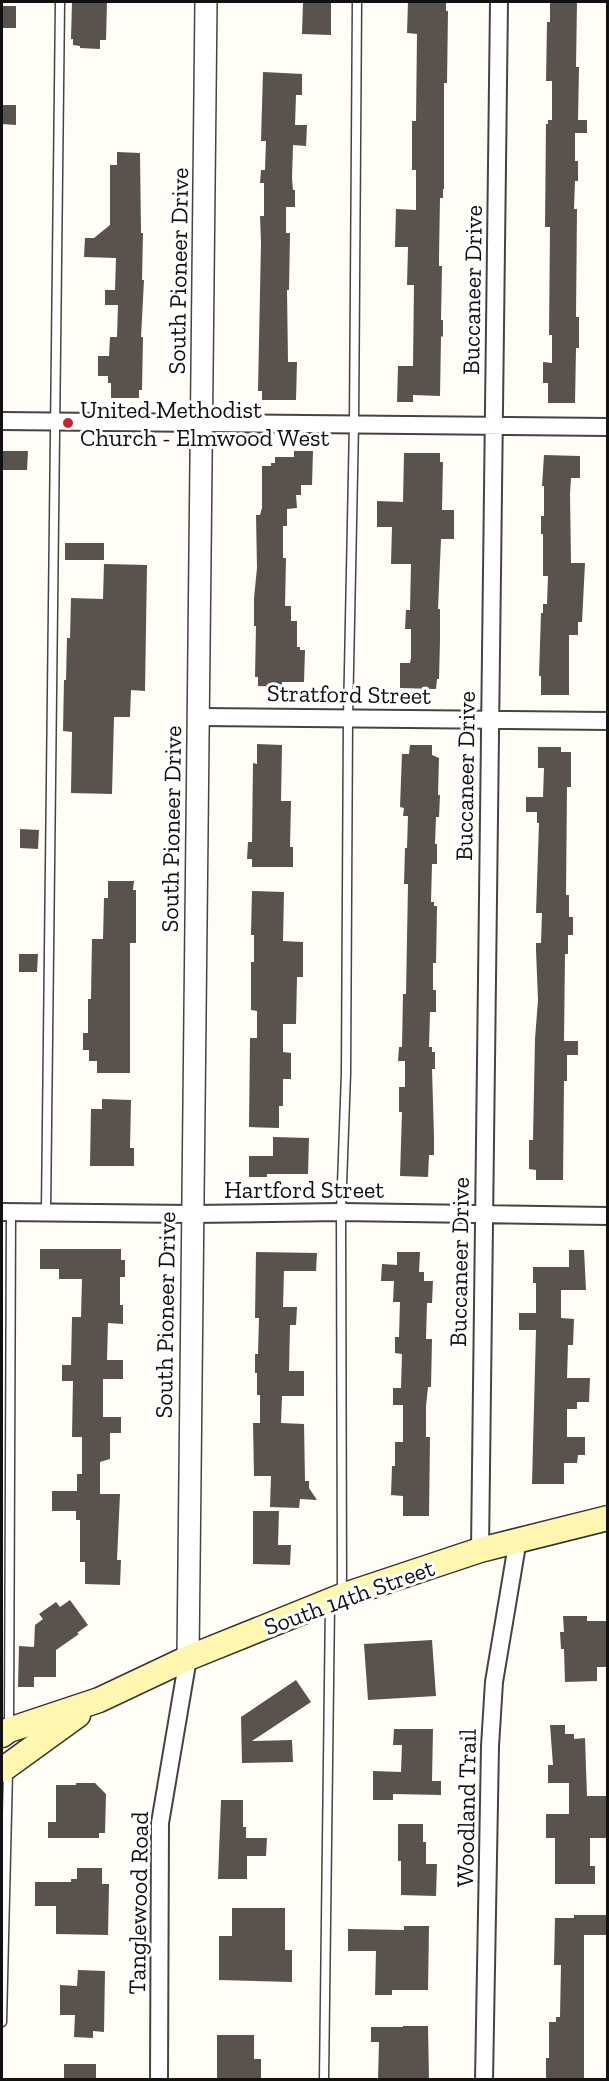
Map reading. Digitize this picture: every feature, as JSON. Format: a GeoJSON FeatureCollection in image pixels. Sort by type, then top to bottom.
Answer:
{"type":"FeatureCollection","features":[{"type":"Feature","properties":{"kind":"main road","name":"South 14th Street"},"geometry":{"type":"LineString","coordinates":[[5,1732],[99,1700],[188,1658],[336,1598],[480,1550],[608,1518]]}},
{"type":"Feature","properties":{"kind":"main road","name":"South 14th Street"},"geometry":{"type":"LineString","coordinates":[[5,1768],[99,1700]]}},
{"type":"Feature","properties":{"kind":"street","name":"South Pioneer Drive"},"geometry":{"type":"LineString","coordinates":[[188,1658],[191,1214],[206,2]]}},
{"type":"Feature","properties":{"kind":"street","name":"Buccaneer Drive"},"geometry":{"type":"LineString","coordinates":[[480,1550],[499,2]]}},
{"type":"Feature","properties":{"kind":"street"},"geometry":{"type":"LineString","coordinates":[[2,421],[608,427]]}},
{"type":"Feature","properties":{"kind":"street","name":"Stratford Street"},"geometry":{"type":"LineString","coordinates":[[198,717],[608,721]]}},
{"type":"Feature","properties":{"kind":"street","name":"Hartford Street"},"geometry":{"type":"LineString","coordinates":[[6,1212],[191,1214],[341,1212],[608,1216]]}},
{"type":"Feature","properties":{"kind":"street","name":"Woodland Trail"},"geometry":{"type":"LineString","coordinates":[[484,2079],[493,1693],[518,1539]]}},
{"type":"Feature","properties":{"kind":"street","name":"Tanglewood Road"},"geometry":{"type":"LineString","coordinates":[[159,2079],[160,1823],[188,1658]]}},
{"type":"Feature","properties":{"kind":"street"},"geometry":{"type":"LineString","coordinates":[[5,1732],[5,1768]]}},
{"type":"Feature","properties":{"kind":"lane"},"geometry":{"type":"LineString","coordinates":[[46,1211],[60,2]]}},
{"type":"Feature","properties":{"kind":"lane"},"geometry":{"type":"LineString","coordinates":[[324,2079],[336,1598],[341,1212],[346,1073],[357,2]]}},
{"type":"Feature","properties":{"kind":"lane"},"geometry":{"type":"LineString","coordinates":[[5,1732],[6,1454],[11,1360],[6,1212]]}},
{"type":"Feature","properties":{"kind":"lane"},"geometry":{"type":"LineString","coordinates":[[2,1367],[11,1360]]}},
{"type":"Feature","properties":{"kind":"lane"},"geometry":{"type":"LineString","coordinates":[[2,2022],[5,1768]]}},
{"type":"Feature","properties":{"kind":"building"},"geometry":{"type":"Polygon","coordinates":[[[72,2],[107,2],[106,40],[100,40],[100,49],[80,48],[80,46],[73,45],[73,39],[71,39],[72,2]]]}},
{"type":"Feature","properties":{"kind":"building"},"geometry":{"type":"Polygon","coordinates":[[[303,2],[331,2],[331,35],[302,34],[303,2]]]}},
{"type":"Feature","properties":{"kind":"building"},"geometry":{"type":"Polygon","coordinates":[[[408,2],[446,2],[446,11],[448,11],[447,83],[444,83],[444,189],[443,198],[440,198],[439,257],[439,266],[442,266],[443,337],[441,336],[440,396],[413,395],[413,402],[397,402],[398,366],[413,366],[414,285],[407,285],[408,247],[395,247],[396,209],[416,210],[416,170],[412,170],[412,121],[416,121],[417,34],[407,33],[408,2]]]}},
{"type":"Feature","properties":{"kind":"building"},"geometry":{"type":"Polygon","coordinates":[[[550,2],[577,2],[578,120],[587,120],[587,133],[575,133],[575,161],[578,161],[574,209],[577,209],[576,317],[579,317],[579,348],[576,348],[575,403],[548,403],[548,383],[543,383],[543,362],[552,363],[552,335],[549,335],[550,227],[545,227],[546,124],[548,120],[552,120],[552,81],[546,81],[547,22],[550,22],[550,2]]]}},
{"type":"Feature","properties":{"kind":"building"},"geometry":{"type":"Polygon","coordinates":[[[2,6],[16,6],[16,28],[2,28],[2,6]]]}},
{"type":"Feature","properties":{"kind":"building"},"geometry":{"type":"Polygon","coordinates":[[[263,72],[302,74],[302,95],[296,95],[295,125],[307,125],[306,146],[293,145],[292,178],[295,207],[286,207],[286,233],[290,233],[289,290],[287,290],[288,362],[297,362],[296,400],[262,400],[262,391],[258,391],[260,216],[264,216],[264,183],[260,183],[261,170],[265,170],[266,141],[261,141],[263,72]]]}},
{"type":"Feature","properties":{"kind":"building"},"geometry":{"type":"Polygon","coordinates":[[[2,105],[16,105],[16,125],[2,124],[2,105]]]}},
{"type":"Feature","properties":{"kind":"building"},"geometry":{"type":"Polygon","coordinates":[[[117,152],[140,153],[142,280],[144,280],[141,337],[143,337],[142,390],[139,390],[139,398],[111,398],[111,383],[108,383],[108,376],[98,376],[98,356],[109,356],[110,337],[117,337],[118,305],[105,305],[105,290],[115,290],[116,258],[84,257],[85,238],[94,238],[110,225],[110,165],[117,165],[117,152]]]}},
{"type":"Feature","properties":{"kind":"building"},"geometry":{"type":"Polygon","coordinates":[[[2,451],[28,451],[27,470],[2,470],[2,451]]]}},
{"type":"Feature","properties":{"kind":"building"},"geometry":{"type":"Polygon","coordinates":[[[294,451],[313,451],[312,485],[301,485],[301,495],[296,495],[297,508],[287,509],[287,526],[283,526],[283,558],[286,558],[285,606],[291,606],[291,621],[297,621],[297,647],[305,650],[304,682],[282,682],[282,687],[258,686],[258,677],[255,677],[254,598],[257,568],[256,515],[260,515],[262,508],[262,466],[271,466],[271,463],[275,463],[275,457],[294,457],[294,451]]]}},
{"type":"Feature","properties":{"kind":"building"},"geometry":{"type":"Polygon","coordinates":[[[404,453],[440,453],[440,462],[443,462],[442,510],[454,510],[454,539],[441,539],[438,609],[440,609],[439,679],[437,679],[436,689],[400,688],[400,663],[410,663],[411,658],[411,629],[405,629],[406,610],[410,610],[411,564],[391,564],[392,527],[377,527],[377,501],[403,502],[404,453]]]}},
{"type":"Feature","properties":{"kind":"building"},"geometry":{"type":"Polygon","coordinates":[[[544,455],[580,456],[580,478],[571,478],[571,563],[585,563],[582,622],[578,622],[578,635],[569,635],[569,695],[541,695],[541,676],[539,676],[541,613],[543,613],[543,604],[547,604],[548,576],[543,576],[543,534],[541,534],[541,516],[544,516],[544,486],[542,486],[544,455]]]}},
{"type":"Feature","properties":{"kind":"building"},"geometry":{"type":"Polygon","coordinates":[[[65,543],[104,543],[104,560],[65,560],[65,543]]]}},
{"type":"Feature","properties":{"kind":"building"},"geometry":{"type":"Polygon","coordinates":[[[104,564],[147,565],[145,691],[131,690],[130,717],[114,717],[112,794],[71,793],[72,732],[63,731],[64,680],[66,680],[67,638],[70,638],[71,598],[103,599],[104,564]]]}},
{"type":"Feature","properties":{"kind":"building"},"geometry":{"type":"Polygon","coordinates":[[[257,744],[282,745],[281,801],[291,801],[290,847],[293,847],[293,867],[252,867],[252,859],[247,859],[248,842],[252,842],[253,763],[257,764],[257,744]]]}},
{"type":"Feature","properties":{"kind":"building"},"geometry":{"type":"Polygon","coordinates":[[[410,745],[432,745],[432,755],[439,758],[439,817],[436,817],[435,844],[437,844],[437,864],[432,864],[431,902],[437,906],[436,963],[433,963],[436,1012],[430,1012],[429,1047],[432,1047],[432,1052],[435,1052],[435,1069],[432,1069],[434,1155],[429,1155],[428,1177],[400,1176],[402,1112],[399,1112],[399,1087],[405,1087],[405,1061],[398,1061],[399,1047],[402,1047],[403,994],[406,994],[408,884],[404,884],[408,816],[403,816],[404,808],[400,807],[402,754],[409,754],[410,745]]]}},
{"type":"Feature","properties":{"kind":"building"},"geometry":{"type":"Polygon","coordinates":[[[538,747],[561,747],[561,752],[571,752],[571,787],[567,787],[566,895],[569,895],[569,917],[573,917],[573,935],[568,935],[568,954],[565,954],[564,1041],[578,1041],[578,1055],[567,1055],[567,1081],[564,1081],[563,1180],[536,1180],[536,1170],[529,1169],[529,1140],[533,1140],[538,1000],[536,943],[541,943],[542,913],[536,913],[539,823],[537,823],[537,812],[526,812],[526,797],[543,797],[544,768],[538,768],[538,747]]]}},
{"type":"Feature","properties":{"kind":"building"},"geometry":{"type":"Polygon","coordinates":[[[20,829],[39,830],[38,849],[20,848],[20,829]]]}},
{"type":"Feature","properties":{"kind":"building"},"geometry":{"type":"Polygon","coordinates":[[[108,881],[134,881],[133,890],[136,890],[136,943],[130,943],[130,1073],[97,1073],[97,1061],[89,1061],[89,1050],[83,1050],[83,1033],[88,1033],[88,999],[91,999],[92,939],[103,939],[104,898],[108,898],[108,881]]]}},
{"type":"Feature","properties":{"kind":"building"},"geometry":{"type":"Polygon","coordinates":[[[252,891],[284,892],[283,941],[303,942],[303,977],[297,977],[296,1024],[283,1024],[283,1052],[291,1053],[291,1079],[283,1079],[283,1106],[279,1106],[279,1128],[249,1127],[250,1038],[257,1038],[257,1011],[251,1010],[251,962],[254,962],[254,935],[251,935],[252,891]]]}},
{"type":"Feature","properties":{"kind":"building"},"geometry":{"type":"Polygon","coordinates":[[[19,954],[38,954],[37,972],[19,972],[19,954]]]}},
{"type":"Feature","properties":{"kind":"building"},"geometry":{"type":"Polygon","coordinates":[[[102,1099],[131,1100],[130,1148],[134,1148],[134,1166],[90,1166],[91,1109],[102,1109],[102,1099]]]}},
{"type":"Feature","properties":{"kind":"building"},"geometry":{"type":"Polygon","coordinates":[[[273,1137],[309,1138],[308,1174],[267,1174],[267,1177],[249,1177],[249,1156],[273,1156],[273,1137]]]}},
{"type":"Feature","properties":{"kind":"building"},"geometry":{"type":"Polygon","coordinates":[[[40,1249],[121,1249],[121,1260],[125,1260],[125,1277],[120,1277],[123,1324],[108,1323],[107,1360],[123,1360],[123,1379],[103,1379],[103,1417],[121,1417],[121,1433],[110,1433],[110,1459],[100,1462],[100,1494],[120,1494],[117,1560],[121,1560],[120,1585],[85,1584],[85,1562],[80,1562],[80,1520],[76,1520],[76,1511],[52,1511],[52,1491],[77,1491],[77,1474],[82,1474],[82,1437],[72,1437],[73,1381],[62,1381],[62,1365],[71,1365],[72,1317],[81,1317],[82,1279],[59,1279],[59,1269],[40,1269],[40,1249]]]}},
{"type":"Feature","properties":{"kind":"building"},"geometry":{"type":"Polygon","coordinates":[[[569,1250],[584,1250],[586,1290],[561,1290],[561,1318],[574,1319],[573,1345],[568,1345],[567,1378],[590,1378],[589,1402],[577,1402],[577,1409],[567,1409],[567,1437],[585,1437],[585,1455],[578,1455],[577,1463],[564,1463],[564,1484],[532,1484],[536,1330],[519,1330],[519,1313],[536,1313],[536,1283],[533,1283],[533,1267],[569,1267],[569,1250]]]}},
{"type":"Feature","properties":{"kind":"building"},"geometry":{"type":"Polygon","coordinates":[[[256,1252],[317,1253],[316,1271],[284,1271],[283,1307],[297,1307],[296,1325],[290,1325],[289,1371],[304,1371],[304,1396],[282,1396],[281,1423],[304,1424],[305,1481],[309,1481],[309,1488],[317,1500],[300,1499],[299,1508],[270,1507],[271,1476],[254,1476],[253,1423],[260,1423],[260,1395],[257,1395],[257,1373],[255,1373],[259,1318],[255,1318],[256,1252]]]}},
{"type":"Feature","properties":{"kind":"building"},"geometry":{"type":"Polygon","coordinates":[[[397,1252],[420,1252],[419,1272],[424,1272],[424,1281],[433,1281],[432,1303],[427,1303],[426,1339],[432,1339],[431,1387],[428,1387],[426,1406],[426,1437],[430,1437],[429,1516],[403,1516],[403,1496],[391,1495],[392,1466],[395,1466],[395,1442],[403,1442],[403,1405],[393,1405],[393,1388],[401,1388],[402,1354],[395,1353],[395,1337],[399,1337],[400,1302],[393,1302],[394,1281],[381,1281],[382,1264],[397,1265],[397,1252]]]}},
{"type":"Feature","properties":{"kind":"building"},"geometry":{"type":"Polygon","coordinates":[[[253,1511],[279,1511],[278,1545],[291,1545],[290,1565],[253,1564],[253,1511]]]}},
{"type":"Feature","properties":{"kind":"building"},"geometry":{"type":"Polygon","coordinates":[[[70,1600],[88,1625],[56,1650],[56,1677],[34,1677],[34,1687],[18,1687],[19,1646],[34,1647],[35,1625],[43,1619],[39,1614],[56,1602],[60,1607],[70,1600]]]}},
{"type":"Feature","properties":{"kind":"building"},"geometry":{"type":"Polygon","coordinates":[[[563,1616],[587,1616],[587,1621],[607,1621],[608,1667],[597,1667],[597,1681],[565,1682],[564,1649],[561,1649],[560,1632],[564,1632],[563,1616]]]}},
{"type":"Feature","properties":{"kind":"building"},"geometry":{"type":"Polygon","coordinates":[[[432,1640],[436,1696],[368,1700],[364,1644],[432,1640]]]}},
{"type":"Feature","properties":{"kind":"building"},"geometry":{"type":"Polygon","coordinates":[[[296,1680],[311,1702],[252,1741],[292,1740],[293,1762],[242,1763],[241,1717],[296,1680]]]}},
{"type":"Feature","properties":{"kind":"building"},"geometry":{"type":"Polygon","coordinates":[[[550,1725],[565,1725],[565,1734],[574,1734],[574,1739],[585,1738],[587,1796],[608,1796],[608,1838],[590,1838],[590,1866],[595,1866],[595,1884],[555,1884],[555,1838],[546,1838],[546,1814],[569,1814],[569,1783],[548,1783],[548,1765],[553,1765],[550,1725]]]}},
{"type":"Feature","properties":{"kind":"building"},"geometry":{"type":"Polygon","coordinates":[[[394,1729],[433,1729],[432,1781],[441,1781],[441,1795],[393,1794],[393,1800],[373,1800],[373,1771],[401,1772],[402,1745],[393,1745],[394,1729]]]}},
{"type":"Feature","properties":{"kind":"building"},"geometry":{"type":"Polygon","coordinates":[[[76,1783],[95,1783],[106,1794],[105,1833],[99,1833],[99,1838],[48,1838],[48,1822],[56,1822],[56,1785],[76,1785],[76,1783]]]}},
{"type":"Feature","properties":{"kind":"building"},"geometry":{"type":"Polygon","coordinates":[[[221,1800],[243,1800],[243,1827],[246,1827],[246,1838],[267,1838],[266,1856],[247,1856],[247,1879],[218,1879],[221,1800]]]}},
{"type":"Feature","properties":{"kind":"building"},"geometry":{"type":"Polygon","coordinates":[[[398,1824],[423,1824],[426,1864],[437,1864],[436,1896],[401,1895],[398,1824]]]}},
{"type":"Feature","properties":{"kind":"building"},"geometry":{"type":"Polygon","coordinates":[[[77,1868],[102,1868],[102,1884],[109,1884],[108,1935],[56,1934],[56,1906],[35,1906],[35,1882],[71,1882],[71,1879],[77,1879],[77,1868]]]}},
{"type":"Feature","properties":{"kind":"building"},"geometry":{"type":"Polygon","coordinates":[[[232,1908],[285,1908],[285,1950],[292,1950],[292,1982],[219,1980],[219,1936],[232,1936],[232,1908]]]}},
{"type":"Feature","properties":{"kind":"building"},"geometry":{"type":"Polygon","coordinates":[[[574,1915],[608,1915],[608,1935],[584,1935],[584,2079],[546,2079],[546,2058],[549,2058],[549,2022],[556,2022],[556,2017],[560,2017],[561,1965],[554,1965],[555,1918],[574,1918],[574,1915]]]}},
{"type":"Feature","properties":{"kind":"building"},"geometry":{"type":"Polygon","coordinates":[[[404,1926],[429,1926],[428,1990],[392,1990],[392,1995],[375,1995],[376,1951],[348,1951],[348,1929],[404,1930],[404,1926]]]}},
{"type":"Feature","properties":{"kind":"building"},"geometry":{"type":"Polygon","coordinates":[[[78,1970],[105,1971],[104,2032],[93,2031],[93,2038],[74,2037],[75,2015],[60,2015],[60,1985],[77,1986],[78,1970]]]}},
{"type":"Feature","properties":{"kind":"building"},"geometry":{"type":"Polygon","coordinates":[[[428,2026],[429,2079],[378,2079],[379,2042],[371,2042],[371,2027],[428,2026]]]}},
{"type":"Feature","properties":{"kind":"building"},"geometry":{"type":"Polygon","coordinates":[[[217,2035],[254,2035],[254,2059],[261,2059],[261,2079],[217,2079],[217,2035]]]}},
{"type":"Feature","properties":{"kind":"building"},"geometry":{"type":"Polygon","coordinates":[[[64,2064],[96,2064],[96,2079],[64,2079],[64,2064]]]}},
{"type":"Feature","properties":{"kind":"place","name":"United Methodist Church - Elmwood West"},"geometry":{"type":"Point","coordinates":[68,423]}}]}
